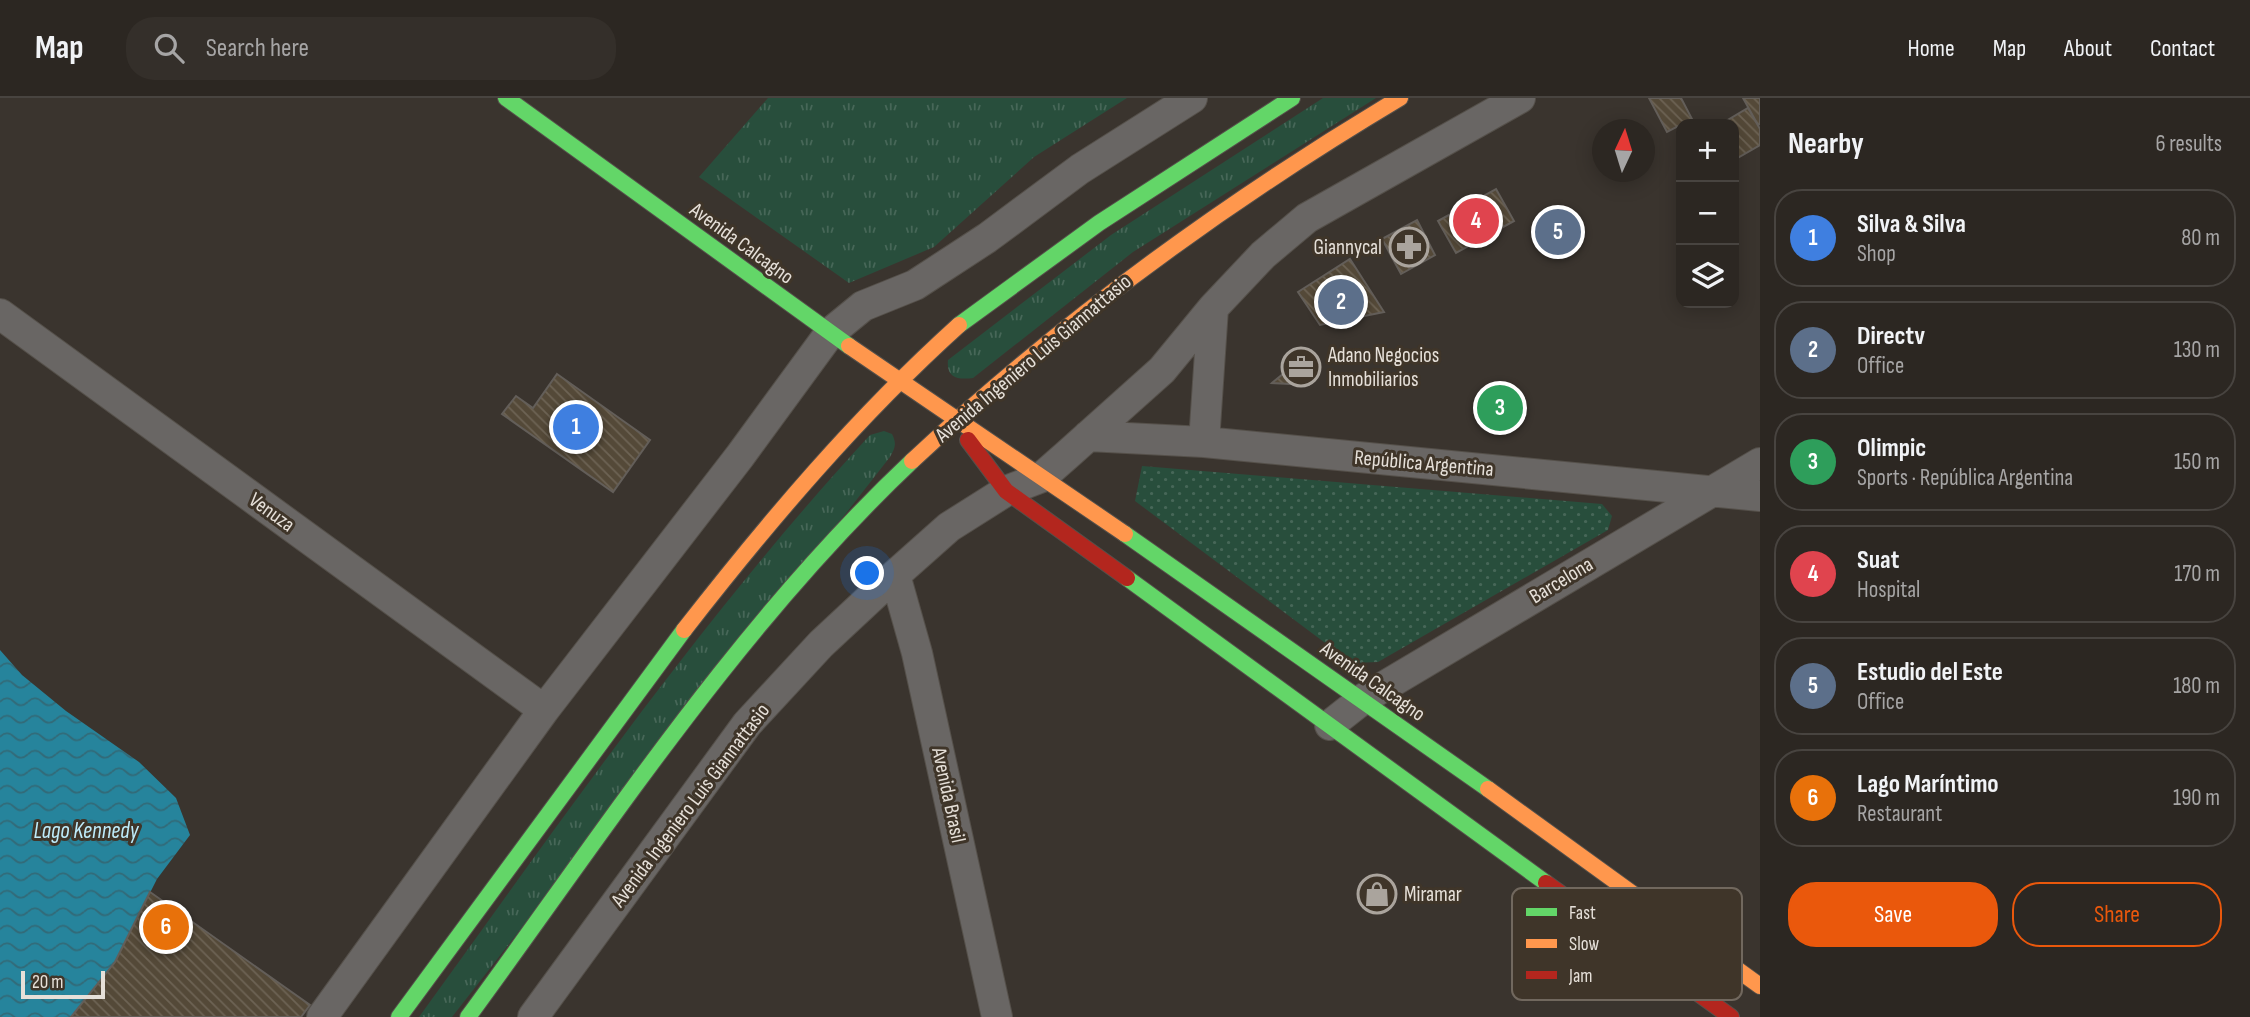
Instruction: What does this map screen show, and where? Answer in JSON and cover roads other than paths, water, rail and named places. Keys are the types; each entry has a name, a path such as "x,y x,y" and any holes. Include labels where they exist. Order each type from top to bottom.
{"main road":[{"name":"Avenida Calcagno","path":"506,98 897,381 1042,477 1363,699 1624,888"},
{"path":"398,1017 650,673 765,526 897,381 962,323 1099,223 1292,98"},
{"name":"Avenida Ingeniero Luis Giannattasio","path":"468,1017 752,633 821,554 955,421 1139,268 1279,172 1400,98"},
{"name":"Avenida Calcagno","path":"955,421 1006,491 1554,888"},
{"name":"Avenida Calcagno","path":"1742,973 1760,986"},
{"name":"Avenida Calcagno","path":"1708,1000 1731,1017"}],"street":[{"path":"322,1017 544,710 740,456 830,333 863,306 915,285 987,238 1080,169 1192,98"},
{"name":"Avenida Ingeniero Luis Giannattasio","path":"533,1017 747,724 821,644 895,575 949,527 1006,491 1042,477 1162,370 1213,308 1263,255 1307,218 1520,98"},
{"path":"1204,442 1213,308"},
{"name":"Venuza","path":"0,314 544,710"},
{"name":"República Argentina","path":"1088,436 1204,442 1711,489 1760,496"},
{"name":"Barcelona","path":"1330,725 1363,699 1711,489 1760,463"},
{"name":"Avenida Brasil","path":"895,575 918,653 997,1017"}],"water":[{"name":"Lago Kennedy","path":"0,650 22,675 66,711 139,762 176,798 190,835 157,879 115,962 71,1017 0,1017"}],"place":[{"name":"Suat","path":"1476,221"},
{"name":"Estudio del Este","path":"1558,232"},
{"name":"Giannycal","path":"1409,247"},
{"name":"Directv","path":"1341,302"},
{"name":"Adano Negocios Inmobiliarios","path":"1301,367"},
{"name":"Olimpic","path":"1500,408"},
{"name":"Silva & Silva","path":"576,427"},
{"name":"Miramar","path":"1377,894"},
{"name":"Lago Maríntimo","path":"166,927"}]}
